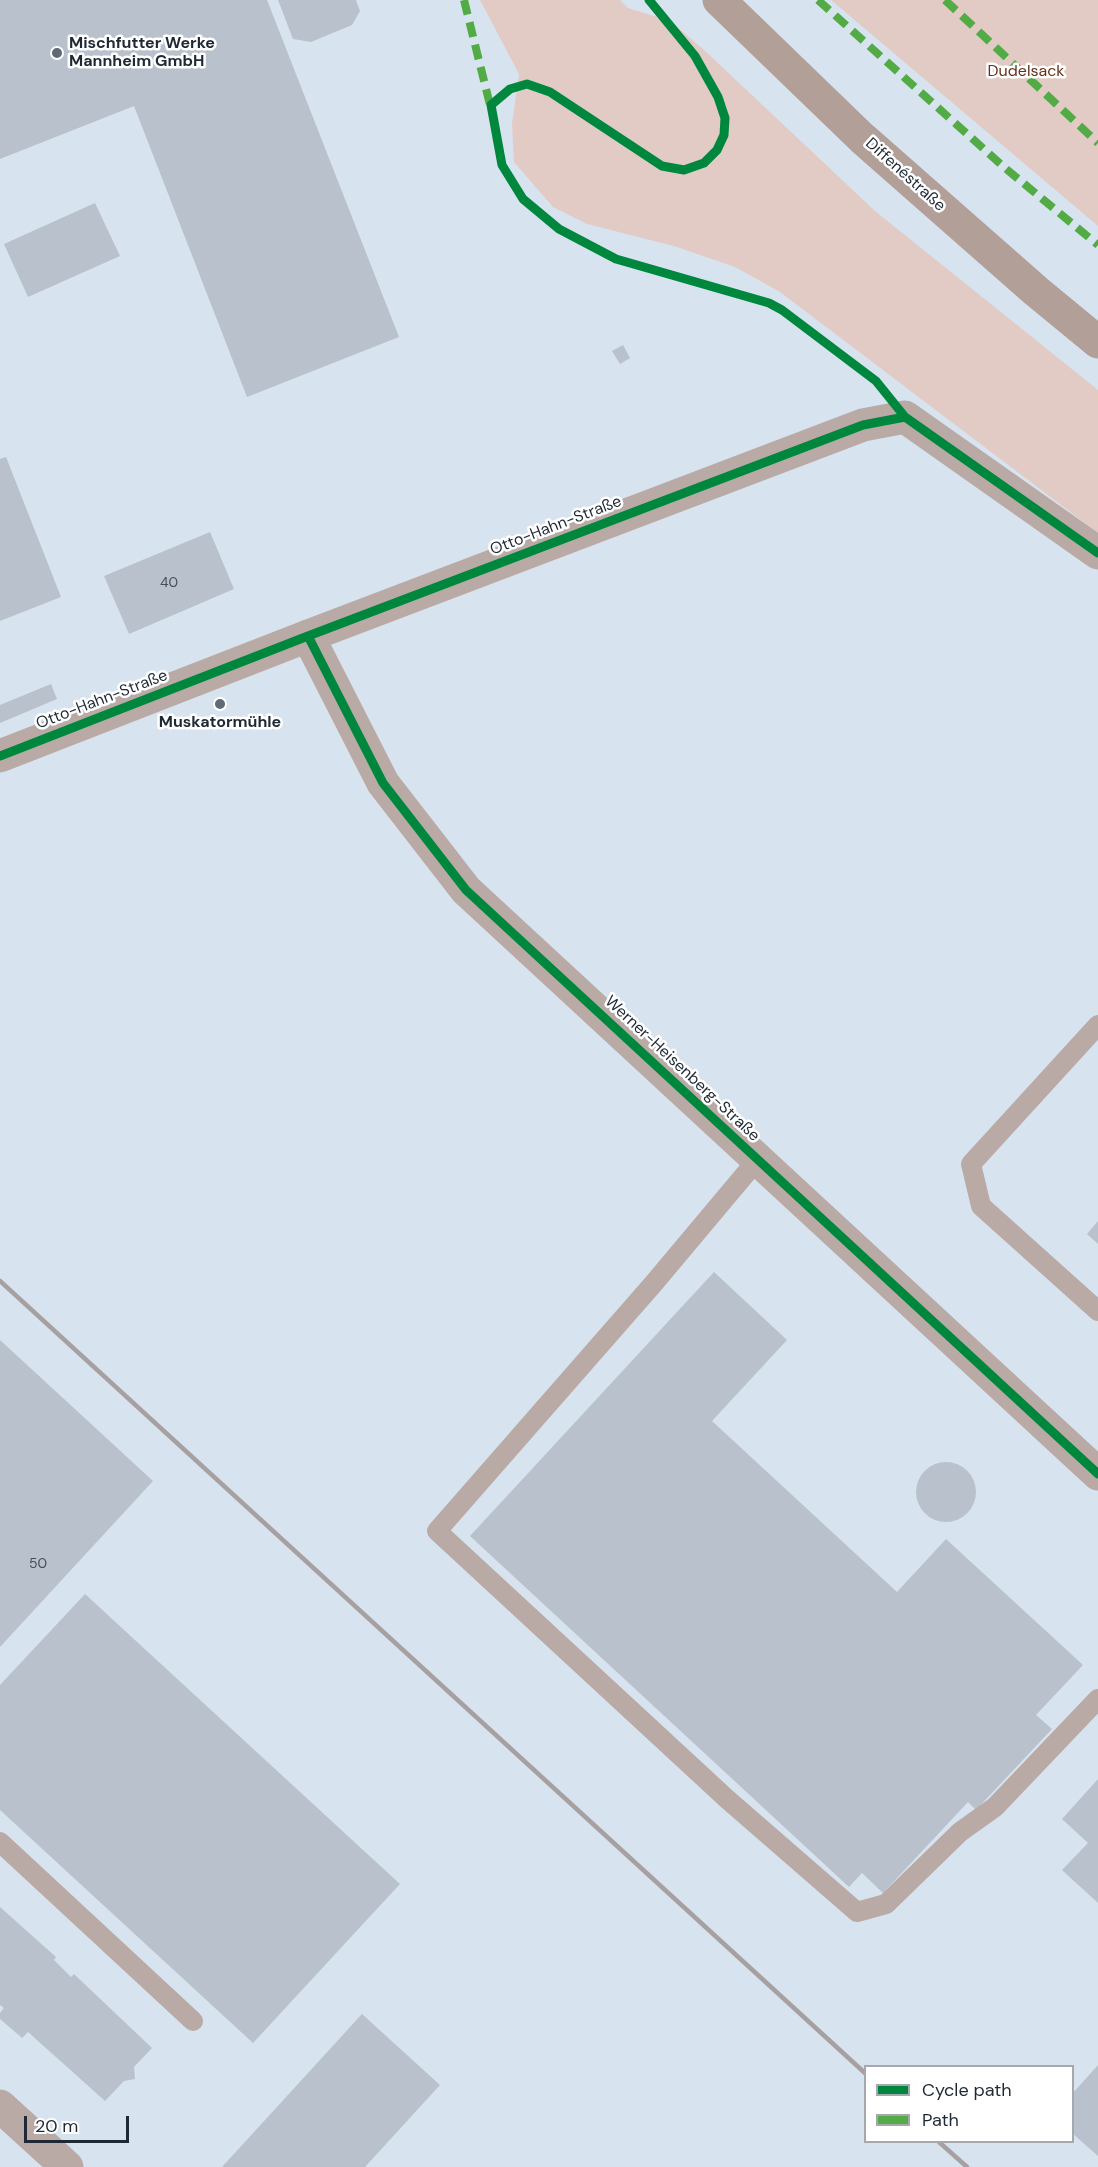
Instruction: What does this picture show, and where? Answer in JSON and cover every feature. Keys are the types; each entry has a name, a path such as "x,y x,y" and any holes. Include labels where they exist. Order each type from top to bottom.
{"main road":[{"name":"Diffenéstraße","path":"719,0 862,138 1035,291 1098,342"}],"street":[{"name":"Otto-Hahn-Straße","path":"0,756 863,425 905,417 1098,553"},
{"name":"Werner-Heisenberg-Straße","path":"308,636 383,783 466,890 1098,1474"},
{"path":"0,2106 67,2167"}],"lane":[{"path":"1098,1026 971,1164 981,1206 1098,1311"},
{"path":"758,1160 654,1283 437,1531 727,1799 857,1912 886,1904 960,1832 995,1807 1098,1699"},
{"path":"0,1842 193,2021"}],"green space":[{"path":"480,0 620,0 628,8 670,21 703,49 875,211 1098,390 1098,533 780,292 735,267 674,246 587,224 553,207 514,162 512,124 519,74"},
{"name":"Dudelsack","path":"831,0 1098,0 1098,226"}],"building":[{"path":"0,0 267,0 399,337 247,397 134,106 0,159"},
{"path":"278,0 356,0 360,11 352,25 311,42 293,39"},
{"path":"95,203 120,256 28,297 4,244"},
{"path":"623,345 630,358 620,364 612,351"},
{"path":"6,457 61,597 0,621 0,459"},
{"path":"210,532 234,589 129,634 104,576"},
{"path":"51,684 57,699 0,723 0,705"},
{"path":"1098,1221 1098,1244 1087,1234"},
{"path":"714,1272 787,1340 712,1421 897,1592 946,1539 1083,1665 1036,1715 1052,1729 976,1810 968,1802 883,1893 862,1873 849,1887 470,1536"},
{"path":"0,1340 153,1481 0,1647"},
{"path":"946,1462 963,1467 971,1475 976,1492 971,1509 963,1517 946,1522 929,1517 921,1509 916,1492 921,1475 929,1467"},
{"path":"85,1594 400,1884 253,2043 0,1810 0,1685"},
{"path":"1098,1779 1098,1903 1062,1870 1088,1843 1062,1819"},
{"path":"0,1907 56,1957 54,1960 71,1977 74,1974 152,2048 134,2067 135,2079 124,2081 105,2101 28,2032 22,2038 0,2019 0,2013 4,2008 0,2005"},
{"path":"362,2014 440,2085 365,2167 222,2167"},
{"path":"1098,2065 1098,2156 1074,2135 1074,2092"}],"railway":[{"path":"0,1281 864,2072"},
{"path":"940,2143 967,2167"}],"marked path":[{"path":"464,0 491,109"},
{"path":"818,0 1005,168 1098,245"},
{"path":"945,0 1098,143"}],"cycle path":[{"path":"649,0 695,56 718,97 725,118 724,135 717,150 704,163 684,170 662,166 550,92 527,84 510,89 491,105 502,165 523,199 559,229 616,259 769,303 782,310 876,381 905,417 1098,553"},
{"path":"0,756 863,425 905,417"},
{"path":"308,636 383,783 466,890 1098,1474"}],"place":[{"name":"Mischfutter Werke Mannheim GmbH","path":"57,53"},
{"name":"Muskatormühle","path":"220,704"}]}
